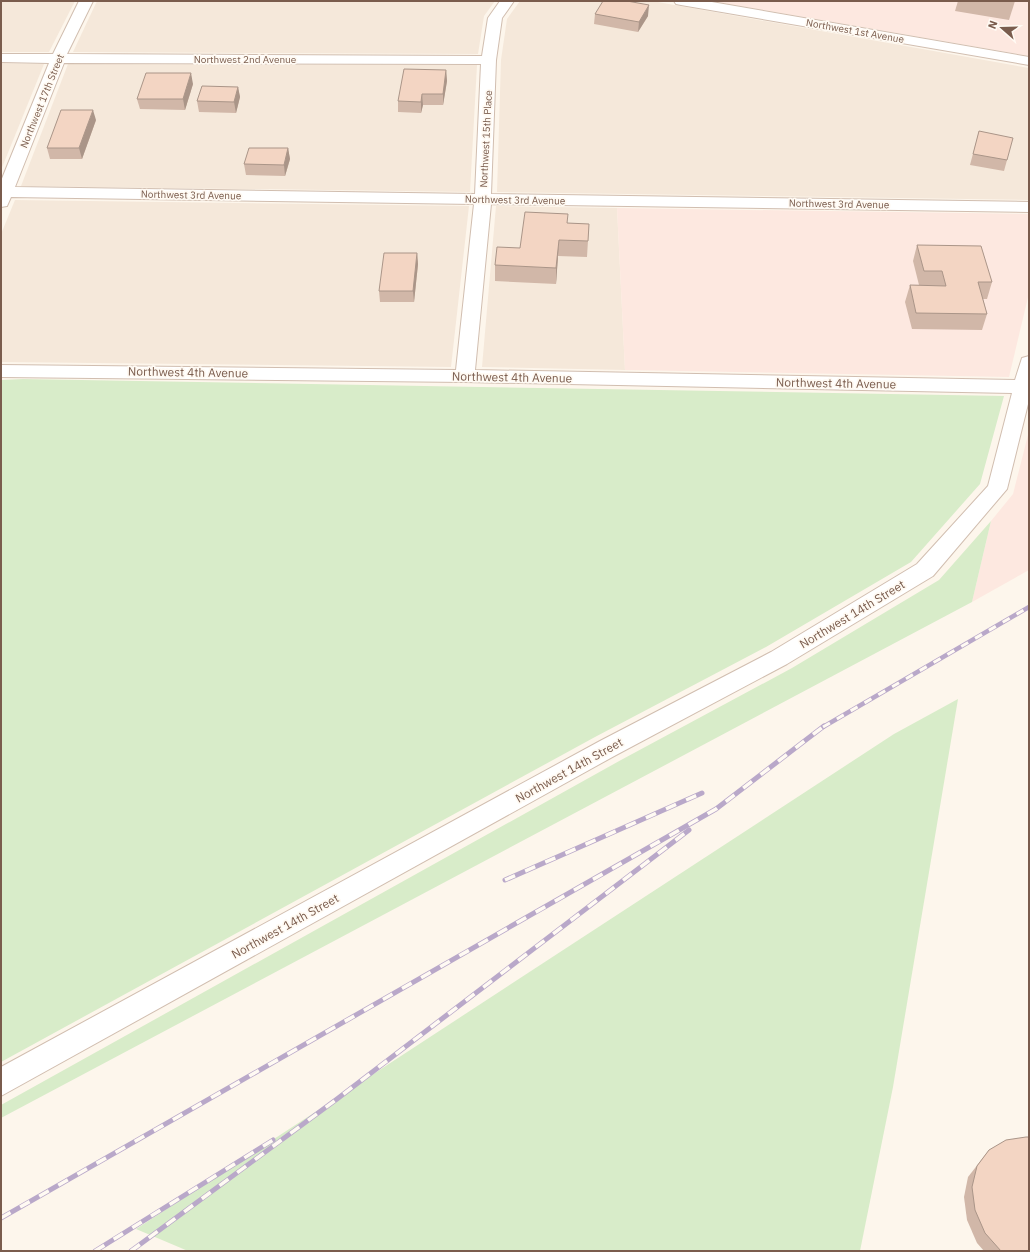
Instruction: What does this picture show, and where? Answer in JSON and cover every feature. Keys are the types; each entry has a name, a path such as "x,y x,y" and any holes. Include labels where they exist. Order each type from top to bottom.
{"street":[{"name":"Northwest 17th Street","path":"2,196 58,58 86,1"},
{"name":"Northwest 15th Place","path":"466,376 483,199 489,60 495,18 507,1"},
{"name":"Northwest 1st Avenue","path":"681,1 1029,61"},
{"name":"Northwest 2nd Avenue","path":"1,58 489,60"},
{"name":"Northwest 3rd Avenue","path":"2,196 483,199 1029,207"},
{"name":"Northwest 14th Street","path":"1,1082 608,748 779,658 925,570 997,490 1024,387 1029,362"},
{"name":"Northwest 4th Avenue","path":"1,371 466,376 1024,387"}],"shaded area":[{"path":"1,1 75,1 49,52 1,52"},
{"path":"97,1 495,1 484,16 478,54 73,52"},
{"path":"520,1 652,1 1029,68 1029,200 497,192 501,60 507,19"},
{"path":"711,1 1029,1 1029,56"},
{"path":"1,63 44,64 1,170"},
{"path":"68,64 477,65 470,192 21,186"},
{"path":"15,200 469,206 451,367 1,362 1,234"},
{"path":"496,206 617,208 625,370 482,367"},
{"path":"617,208 1029,214 1029,293 1009,377 625,370"},
{"path":"1029,431 1029,570 972,602 991,521 1013,494"}],"green space":[{"path":"23,379 1004,396 980,484 911,562 766,647 595,737 1,1062 1,380"},
{"path":"991,521 972,602 1,1118 1,1105 621,760 792,668 939,580"},
{"path":"958,699 893,1087 860,1251 188,1251 136,1229 894,734"}],"building":[{"path":"603,1 627,1 649,5 639,22 595,14"},
{"path":"404,69 446,70 443,94 422,94 421,102 398,101"},
{"path":"146,73 191,73 183,99 137,99"},
{"path":"202,86 238,87 234,102 197,101"},
{"path":"61,110 93,110 79,148 47,148"},
{"path":"979,131 1013,138 1007,160 973,154"},
{"path":"249,148 288,148 284,165 244,164"},
{"path":"525,212 568,214 567,223 589,224 588,241 559,240 556,268 495,265 497,247 520,248"},
{"path":"917,245 981,246 992,282 978,282 987,314 916,313 910,285 946,286 942,271 924,271"},
{"path":"384,253 417,253 413,291 379,291"},
{"path":"1029,1137 1029,1251 1001,1251 985,1233 975,1210 972,1187 977,1166 989,1150 1006,1140"}],"railway":[{"path":"823,727 1029,607"},
{"path":"1,1218 716,809 824,726"},
{"path":"505,880 702,793"},
{"path":"131,1251 337,1099 689,830"},
{"path":"95,1251 273,1140"}]}
